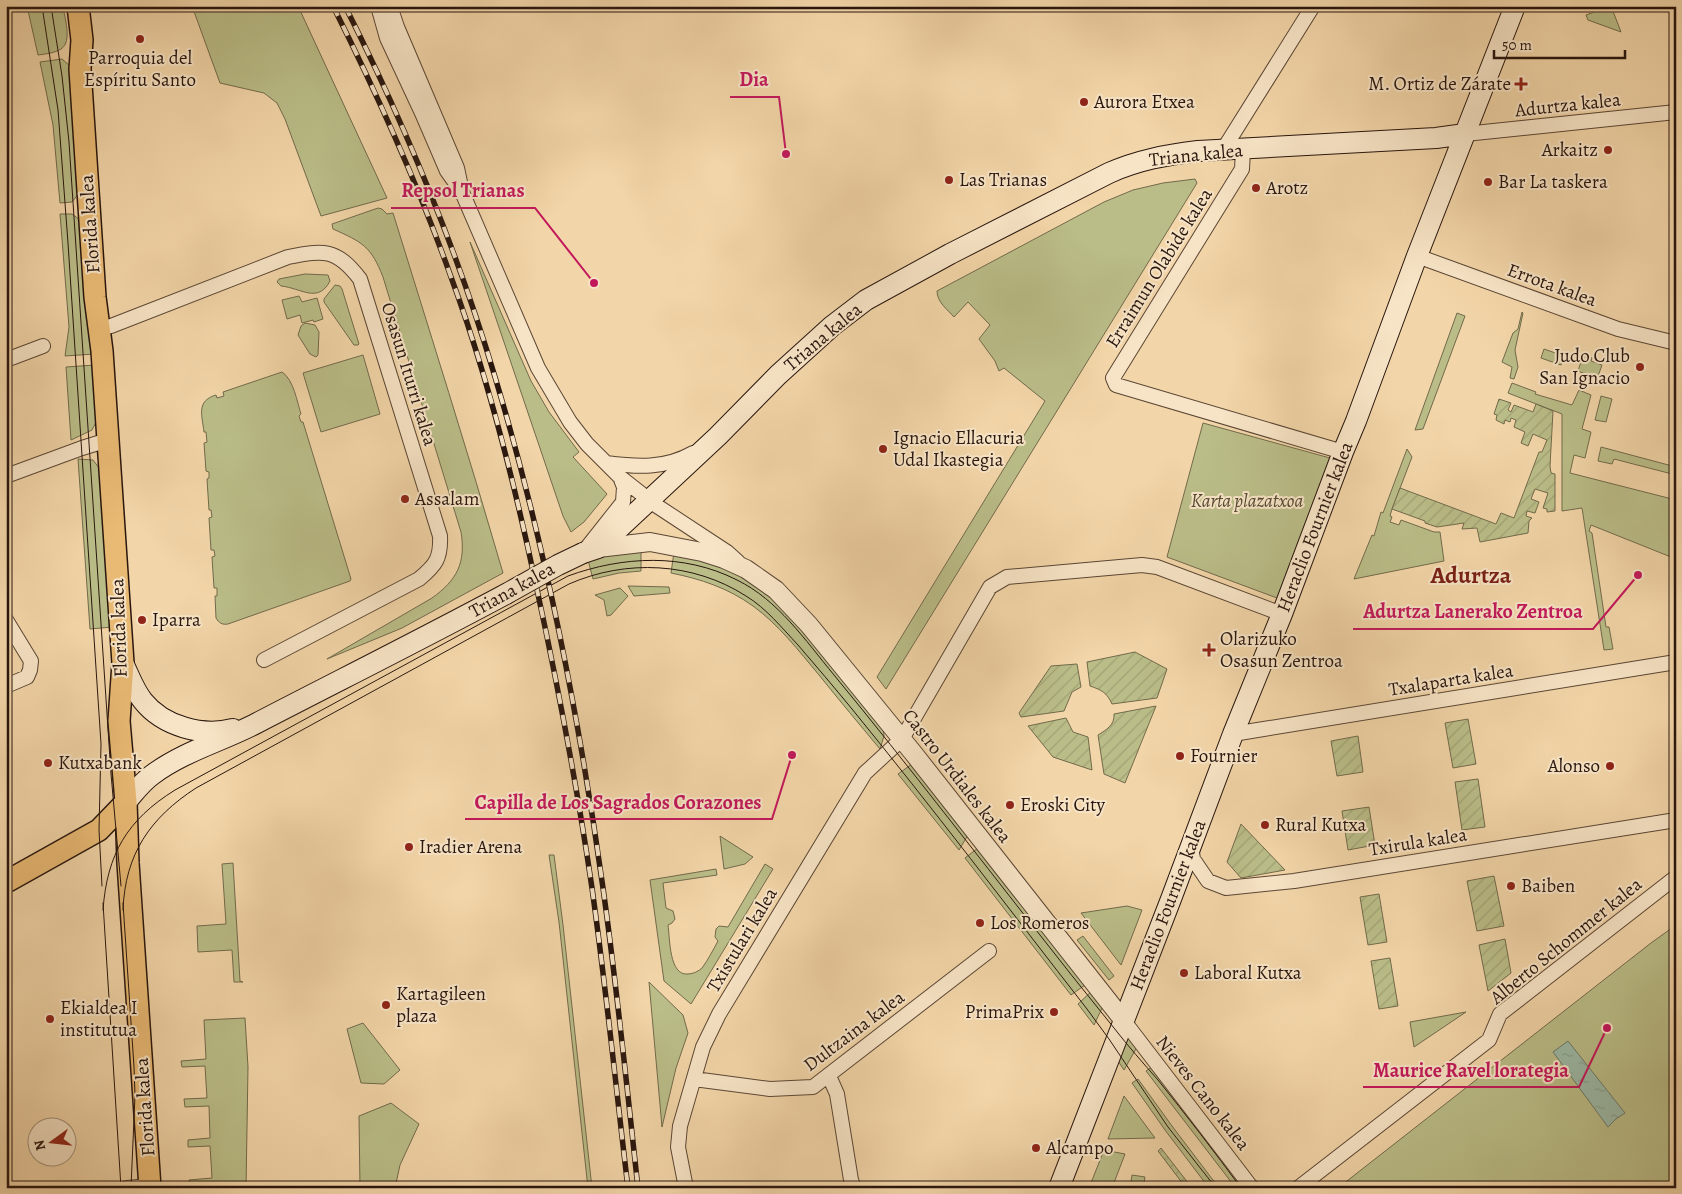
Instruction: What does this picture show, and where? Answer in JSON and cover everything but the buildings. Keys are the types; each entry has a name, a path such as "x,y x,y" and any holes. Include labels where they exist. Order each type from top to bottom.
{"main road":[{"name":"Florida kalea","path":"68,6 80,69 95,297 102,351 123,662 119,721 126,802 128,863 150,1187"},
{"name":"Florida kalea","path":"78,6 82,40 80,69"},
{"name":"Heraclio Fournier kalea","path":"1059,1188 1515,6"},
{"name":"Triana kalea","path":"126,802 152,775 181,757 235,735 382,660 558,565 591,550 709,443 778,375 832,326 866,300 900,280 1109,173 1132,163 1167,155 1436,138 1465,134"},
{"name":"Triana kalea","path":"123,662 142,701 166,720 179,726 207,732 229,730 259,722"},
{"path":"6,882 90,836 108,822 126,802"}],"street":[{"path":"378,6 387,38 447,171 462,192"},
{"path":"390,6 397,27 457,168 462,192"},
{"name":"Erraimun Olabide kalea","path":"1313,6 1233,150 1242,169 1114,378 1116,385 1343,452"},
{"name":"Adurtza kalea","path":"1465,134 1676,112"},
{"name":"Castro Urdiales kalea","path":"462,192 538,368 570,422 587,444 620,477 650,498 657,506 727,552 746,569 776,590 792,605 902,739 1124,1021"},
{"name":"Osasun Iturri kalea","path":"99,329 111,326 288,256 319,252 334,254 351,267 360,279 440,536 438,559 420,579 264,660"},
{"name":"Errota kalea","path":"1417,256 1618,329 1676,343"},
{"path":"6,360 43,346"},
{"path":"6,476 108,440"},
{"path":"606,463 627,466 658,466 683,458 709,443"},
{"path":"591,550 623,502 624,487 620,477"},
{"name":"Castro Urdiales kalea","path":"591,550 631,543 650,542 702,552 746,569"},
{"name":"Txistulari kalea","path":"686,1188 678,1147 680,1126 703,1047 719,1014 865,773 902,739 990,587 1007,577 1150,566 1282,614"},
{"path":"6,620 31,661 27,677 6,686"},
{"name":"Txalaparta kalea","path":"1233,734 1676,662"},
{"name":"Txirula kalea","path":"1191,845 1193,859 1208,881 1226,888 1294,881 1676,820"},
{"name":"Alberto Schommer kalea","path":"1298,1188 1489,1040 1500,1014 1676,877"},
{"name":"Dultzaina kalea","path":"694,1079 770,1089 807,1089 816,1086 988,951"},
{"name":"Nieves Cano kalea","path":"1124,1021 1252,1188"},
{"path":"829,1076 837,1094 851,1180 854,1188"},
{"path":"127,1188 150,1187"}],"green space":[{"path":"27,6 63,6 67,40 61,49 38,55"},
{"path":"192,6 298,6 387,198 321,216 285,119 277,103 264,93 220,83"},
{"path":"1611,6 1621,32 1588,20 1586,15"},
{"path":"62,59 70,66 79,193 72,202 60,203 53,125 40,62"},
{"path":"1195,179 1197,183 886,689 877,677 1045,401 1004,368 999,371 995,361 979,339 990,325 968,302 954,317 941,302 937,291 1104,202 1133,190 1163,183"},
{"path":"378,208 387,214 393,213 503,573 402,628 327,659 432,598 448,584 461,562 461,532 383,277 374,258 364,246 333,229 332,224"},
{"path":"60,214 72,214 80,220 94,354 65,356 69,327"},
{"path":"470,242 531,381 549,412 579,452 573,457 607,494 584,522 571,532 563,516"},
{"path":"305,274 328,275 330,281 320,292 314,293 281,286 277,282 279,279"},
{"path":"335,285 340,286 342,289 358,345 354,345 324,302 324,299"},
{"path":"299,296 302,302 317,298 323,319 302,323 300,315 287,319 282,300"},
{"path":"1522,312 1515,350 1518,367 1514,379 1510,378 1512,367 1502,362 1513,333 1518,329"},
{"path":"1457,313 1465,316 1423,429 1415,430"},
{"path":"305,323 315,325 319,332 318,355 316,357 310,354 298,335 301,326"},
{"path":"1544,349 1564,356 1561,365 1541,358"},
{"path":"363,355 380,414 321,432 303,373"},
{"path":"1583,355 1592,358 1591,361 1602,365 1597,379 1578,371"},
{"path":"95,365 96,422 92,430 71,440 66,367"},
{"path":"282,372 289,380 294,392 301,414 299,416 301,422 303,422 351,579 350,581 228,624 222,624 216,618 215,596 217,596 217,588 214,588 212,557 215,556 214,550 211,550 209,518 212,517 211,510 209,510 207,479 209,478 209,472 206,471 204,443 207,442 202,409 205,401 216,395 217,398 224,396 223,392"},
{"path":"1512,383 1536,392 1535,394 1572,405 1579,390 1591,395 1582,429 1591,432 1585,458 1574,455 1570,473 1676,500 1676,559 1591,525 1589,531 1592,533 1606,627 1609,627 1613,649 1604,650 1582,508 1562,511 1562,414 1508,393"},
{"path":"1601,396 1612,399 1606,422 1595,420"},
{"path":"1499,399 1511,403 1508,410 1511,412 1514,405 1533,412 1536,404 1553,411 1550,466 1551,473 1555,474 1555,511 1547,512 1547,509 1543,508 1548,493 1535,489 1531,499 1539,502 1535,513 1527,511 1526,516 1532,518 1529,521 1528,533 1480,542 1477,528 1462,529 1464,523 1437,527 1392,509 1400,488 1496,524 1501,513 1514,518 1539,452 1542,452 1547,440 1533,434 1528,446 1521,443 1525,432 1514,427 1516,420 1511,418 1510,422 1505,420 1504,424 1496,420 1497,415 1494,414"},
{"name":"Karta plazatxoa","path":"1203,423 1330,458 1277,598 1167,557"},
{"path":"1601,447 1676,467 1676,475 1614,459 1612,464 1598,461"},
{"path":"1407,449 1412,457 1392,509 1390,522 1399,525 1401,520 1434,532 1440,532 1444,561 1354,579 1372,535 1374,536 1381,512 1383,513"},
{"path":"78,459 93,460 100,469 112,627 90,629"},
{"path":"641,551 641,571 619,573 593,579 588,560"},
{"path":"674,552 709,562 744,577 772,597 883,728 884,736 880,749 780,629 753,606 724,589 704,581 671,573"},
{"path":"628,586 669,587 670,593 634,596"},
{"path":"620,588 628,596 611,615 607,616 604,600 595,595"},
{"path":"1135,652 1167,669 1157,698 1112,704 1104,692 1090,686 1087,662"},
{"path":"1077,664 1081,687 1072,692 1064,711 1021,717 1019,713 1051,666"},
{"path":"1156,706 1125,783 1104,774 1098,735 1111,724 1114,714"},
{"path":"1066,718 1073,732 1088,737 1092,770 1053,757 1028,726"},
{"path":"1468,719 1476,764 1453,768 1445,723"},
{"path":"1358,736 1363,772 1337,776 1331,741"},
{"path":"912,764 968,835 959,850 898,774"},
{"path":"1478,779 1485,827 1462,830 1455,782"},
{"path":"1369,807 1375,845 1348,850 1342,811"},
{"path":"1241,824 1285,870 1241,878 1227,862"},
{"path":"720,836 753,857 745,864 724,869"},
{"path":"978,848 1085,985 1071,995 965,858"},
{"path":"549,855 554,855 592,1188 588,1188 559,922"},
{"path":"233,863 240,981 243,982 234,982 232,950 198,952 197,926 226,924 222,864"},
{"path":"765,864 773,869 691,1004 664,981 650,880 716,869 717,875 663,883 666,908 673,911 675,919 668,925 674,963 682,973 690,974 702,968 718,941 715,937 716,929 719,926 728,927"},
{"path":"1494,876 1504,926 1477,931 1467,881"},
{"path":"1379,894 1387,942 1368,945 1360,897"},
{"path":"1127,906 1142,910 1121,965 1081,913"},
{"path":"1676,925 1676,1188 1338,1188 1651,943"},
{"path":"1083,936 1114,976 1109,980 1077,940"},
{"path":"1505,939 1511,973 1488,991 1479,945"},
{"path":"1390,958 1398,1006 1379,1009 1371,961"},
{"path":"649,982 683,1015 688,1033 676,1068 662,1127"},
{"path":"1092,991 1103,1006 1094,1025 1078,1004"},
{"path":"1466,1012 1414,1047 1410,1022"},
{"path":"245,1018 248,1067 246,1188 214,1188 213,1184 190,1186 189,1180 212,1178 210,1146 188,1147 188,1140 210,1138 209,1106 185,1107 184,1099 207,1098 205,1066 182,1067 181,1061 206,1059 204,1020"},
{"path":"363,1023 400,1070 384,1084 361,1083 347,1029"},
{"path":"1126,1032 1137,1047 1124,1070 1116,1058"},
{"path":"1152,1067 1241,1182 1235,1187 1146,1071"},
{"path":"1138,1079 1219,1188 1209,1188 1165,1130 1132,1083"},
{"path":"1124,1096 1155,1138 1108,1139"},
{"path":"391,1103 419,1124 400,1165 395,1188 360,1188 359,1116"},
{"path":"1161,1148 1192,1188 1186,1188 1158,1151"},
{"path":"1104,1150 1125,1154 1112,1188 1089,1188"},
{"path":"1132,1175 1145,1177 1143,1188 1130,1188"}],"water":[{"path":"1568,1041 1625,1113 1608,1127 1553,1052"}],"tram line":[{"path":"42,6 58,110 68,243 101,744 99,830 102,886"},
{"path":"51,6 62,76 69,142 111,774 121,886"},
{"path":"103,910 109,872 122,840 144,814 158,801 175,790 568,576 610,564 632,561 653,560 696,565 717,571 752,588 790,622 904,762 1093,1002 1158,1080 1241,1188"},
{"path":"123,910 129,872 143,839 165,812 196,788 569,584 591,576 636,568 659,568 704,576 726,585 760,606 798,645 882,746 1087,1009 1168,1127 1216,1188"},
{"path":"103,903 121,1188"},
{"path":"123,903 135,1095 131,1188"}],"railway":[{"path":"333,6 396,140 438,242 477,353 509,468 528,546 552,661 580,812 597,926 628,1188"},
{"path":"345,6 409,142 447,235 495,377 530,503 559,630 594,823 613,963 638,1188"}],"place":[{"name":"Parroquia del Espíritu Santo","path":"140,39"},
{"name":"M. Ortiz de Zárate","path":"1521,84"},
{"name":"Aurora Etxea","path":"1084,102"},
{"name":"Arkaitz","path":"1608,150"},
{"name":"Dia","path":"786,154"},
{"name":"Las Trianas","path":"949,180"},
{"name":"Bar La taskera","path":"1488,182"},
{"name":"Arotz","path":"1256,188"},
{"name":"Repsol Trianas","path":"594,283"},
{"name":"Judo Club San Ignacio","path":"1640,367"},
{"name":"Ignacio Ellacuria Udal Ikastegia","path":"883,449"},
{"name":"Assalam","path":"405,499"},
{"name":"Adurtza Lanerako Zentroa","path":"1638,575"},
{"name":"Iparra","path":"142,620"},
{"name":"Olarizuko Osasun Zentroa","path":"1209,650"},
{"name":"Capilla de Los Sagrados Corazones","path":"792,755"},
{"name":"Fournier","path":"1180,756"},
{"name":"Kutxabank","path":"48,763"},
{"name":"Alonso","path":"1610,766"},
{"name":"Eroski City","path":"1010,805"},
{"name":"Rural Kutxa","path":"1265,825"},
{"name":"Iradier Arena","path":"409,847"},
{"name":"Baiben","path":"1511,886"},
{"name":"Los Romeros","path":"980,923"},
{"name":"Laboral Kutxa","path":"1184,973"},
{"name":"Kartagileen plaza","path":"386,1005"},
{"name":"PrimaPrix","path":"1054,1012"},
{"name":"Ekialdea I institutua","path":"50,1019"},
{"name":"Maurice Ravel lorategia","path":"1607,1028"},
{"name":"Alcampo","path":"1036,1148"}],"district":[{"name":"Adurtza","path":"1471,575"}]}
